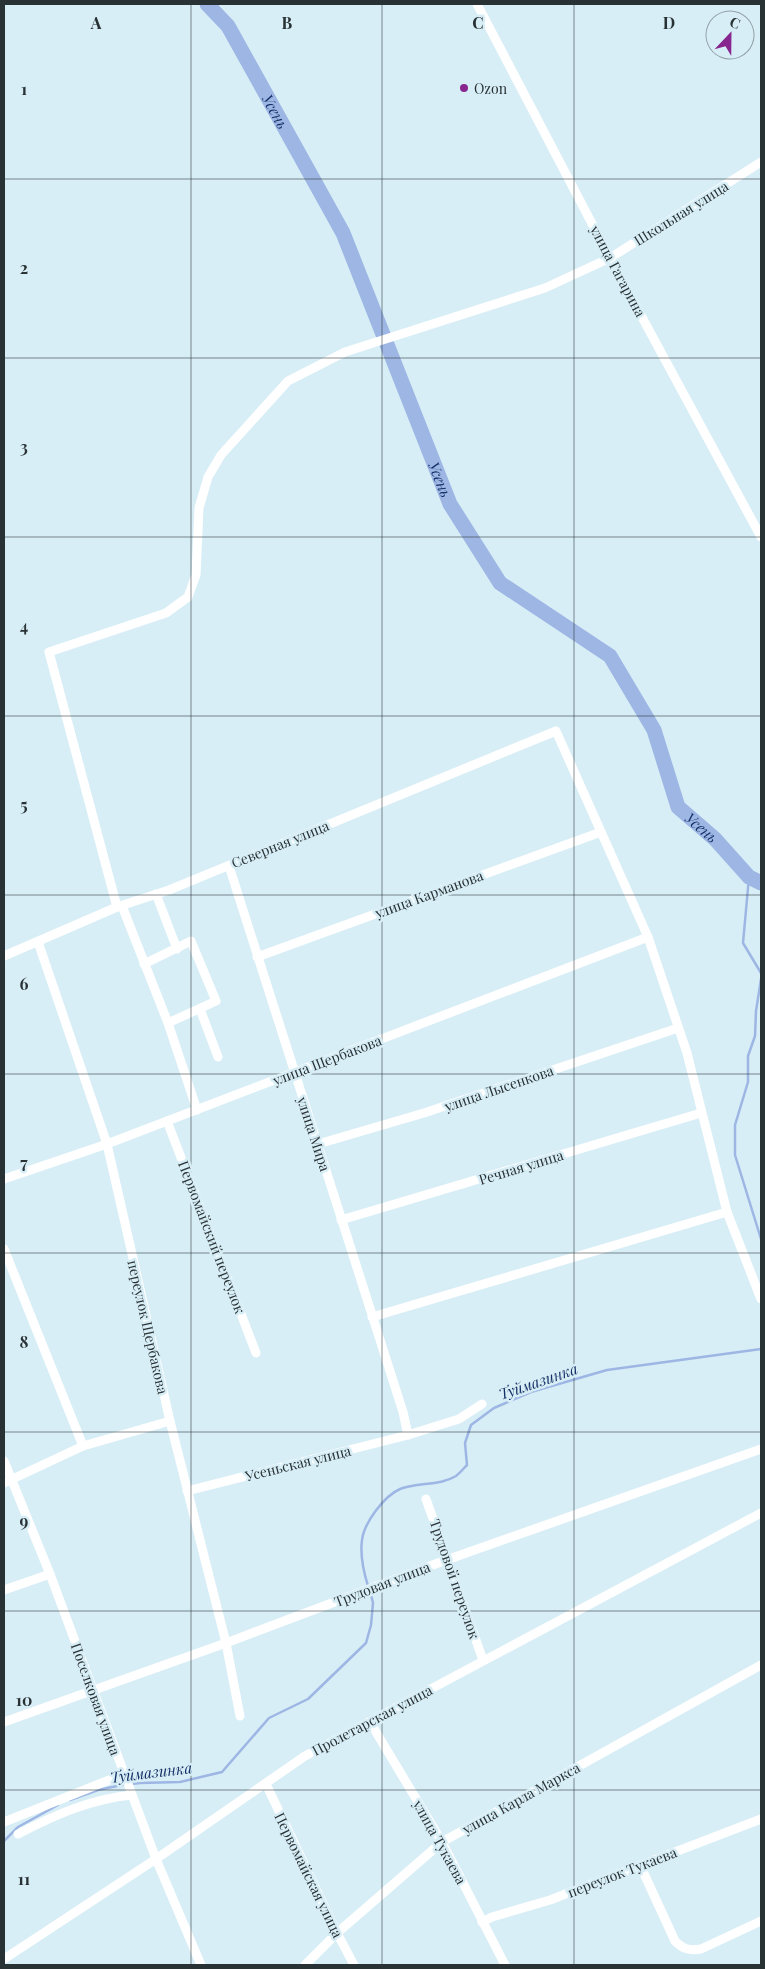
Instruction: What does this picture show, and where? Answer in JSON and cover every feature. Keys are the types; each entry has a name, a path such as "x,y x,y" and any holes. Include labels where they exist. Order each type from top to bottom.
{"street":[{"name":"улица Гагарина","path":"477,4 610,258 761,537"},
{"name":"Школьная улица","path":"119,906 49,652 166,613 188,596 196,575 199,508 208,477 221,455 288,382 345,352 545,288 610,258 761,162"},
{"name":"Северная улица","path":"4,956 119,906 229,866 556,731 601,832"},
{"path":"601,832 648,937 687,1053 727,1212 761,1299"},
{"name":"улица Карманова","path":"257,957 601,832"},
{"name":"улица Мира","path":"229,866 403,1412 408,1436"},
{"path":"156,894 176,948"},
{"path":"119,906 168,1024 197,1110"},
{"name":"улица Щербакова","path":"4,1179 107,1144 648,937"},
{"name":"переулок Щербакова","path":"38,942 107,1144 170,1420 226,1643 240,1716"},
{"path":"144,964 191,942 216,1001 168,1024"},
{"path":"200,1009 218,1057"},
{"name":"улица Лысенкова","path":"318,1144 424,1113 678,1028"},
{"name":"Речная улица","path":"341,1220 701,1113"},
{"name":"Первомайский переулок","path":"167,1121 256,1354"},
{"path":"372,1317 727,1212"},
{"path":"4,1249 83,1446"},
{"name":"Усеньская улица","path":"187,1491 408,1436 459,1419 482,1404"},
{"path":"8,1481 83,1446 170,1420"},
{"name":"Трудовая улица","path":"4,1722 226,1643 448,1559 761,1449"},
{"name":"Поселковая улица","path":"4,1461 8,1481 50,1574 156,1858 201,1965"},
{"name":"Трудовой переулок","path":"426,1499 483,1660"},
{"name":"Пролетарская улица","path":"4,1959 305,1756 761,1513"},
{"path":"4,1590 50,1574"},
{"name":"улица Карла Маркса","path":"305,1965 337,1933 442,1842 761,1665"},
{"name":"улица Тукаева","path":"370,1722 442,1842 505,1965"},
{"path":"4,1822 128,1784"},
{"path":"18,1834 54,1816 112,1797 128,1784"},
{"name":"Первомайская улица","path":"266,1784 354,1965"},
{"name":"переулок Тукаева","path":"482,1922 492,1917 550,1900 761,1819"},
{"path":"640,1865 675,1941 683,1948 700,1949 761,1922"}],"waterway":[{"name":"Усень","path":"207,4 228,26 343,233 450,504 500,583 610,656 654,730 678,807 715,839 749,877 761,883"},
{"name":"Туймазинка","path":"749,877 743,943 761,973"},
{"name":"Туймазинка","path":"761,979 756,1011 755,1036 748,1056 748,1082 735,1125 735,1155 761,1239"},
{"name":"Туймазинка","path":"368,1586 363,1563 362,1540 371,1518 381,1504 400,1489 414,1485 436,1483 457,1475 467,1465 465,1443 471,1425 494,1408 531,1392 607,1370 761,1349"},
{"name":"Туймазинка","path":"70,1800 98,1790 122,1785 180,1782 222,1772 269,1718 308,1699 366,1643 371,1625 373,1603 370,1591"},
{"name":"Туймазинка","path":"4,1841 18,1827 58,1805"}],"place":[{"name":"Ozon","path":"464,88"}]}
